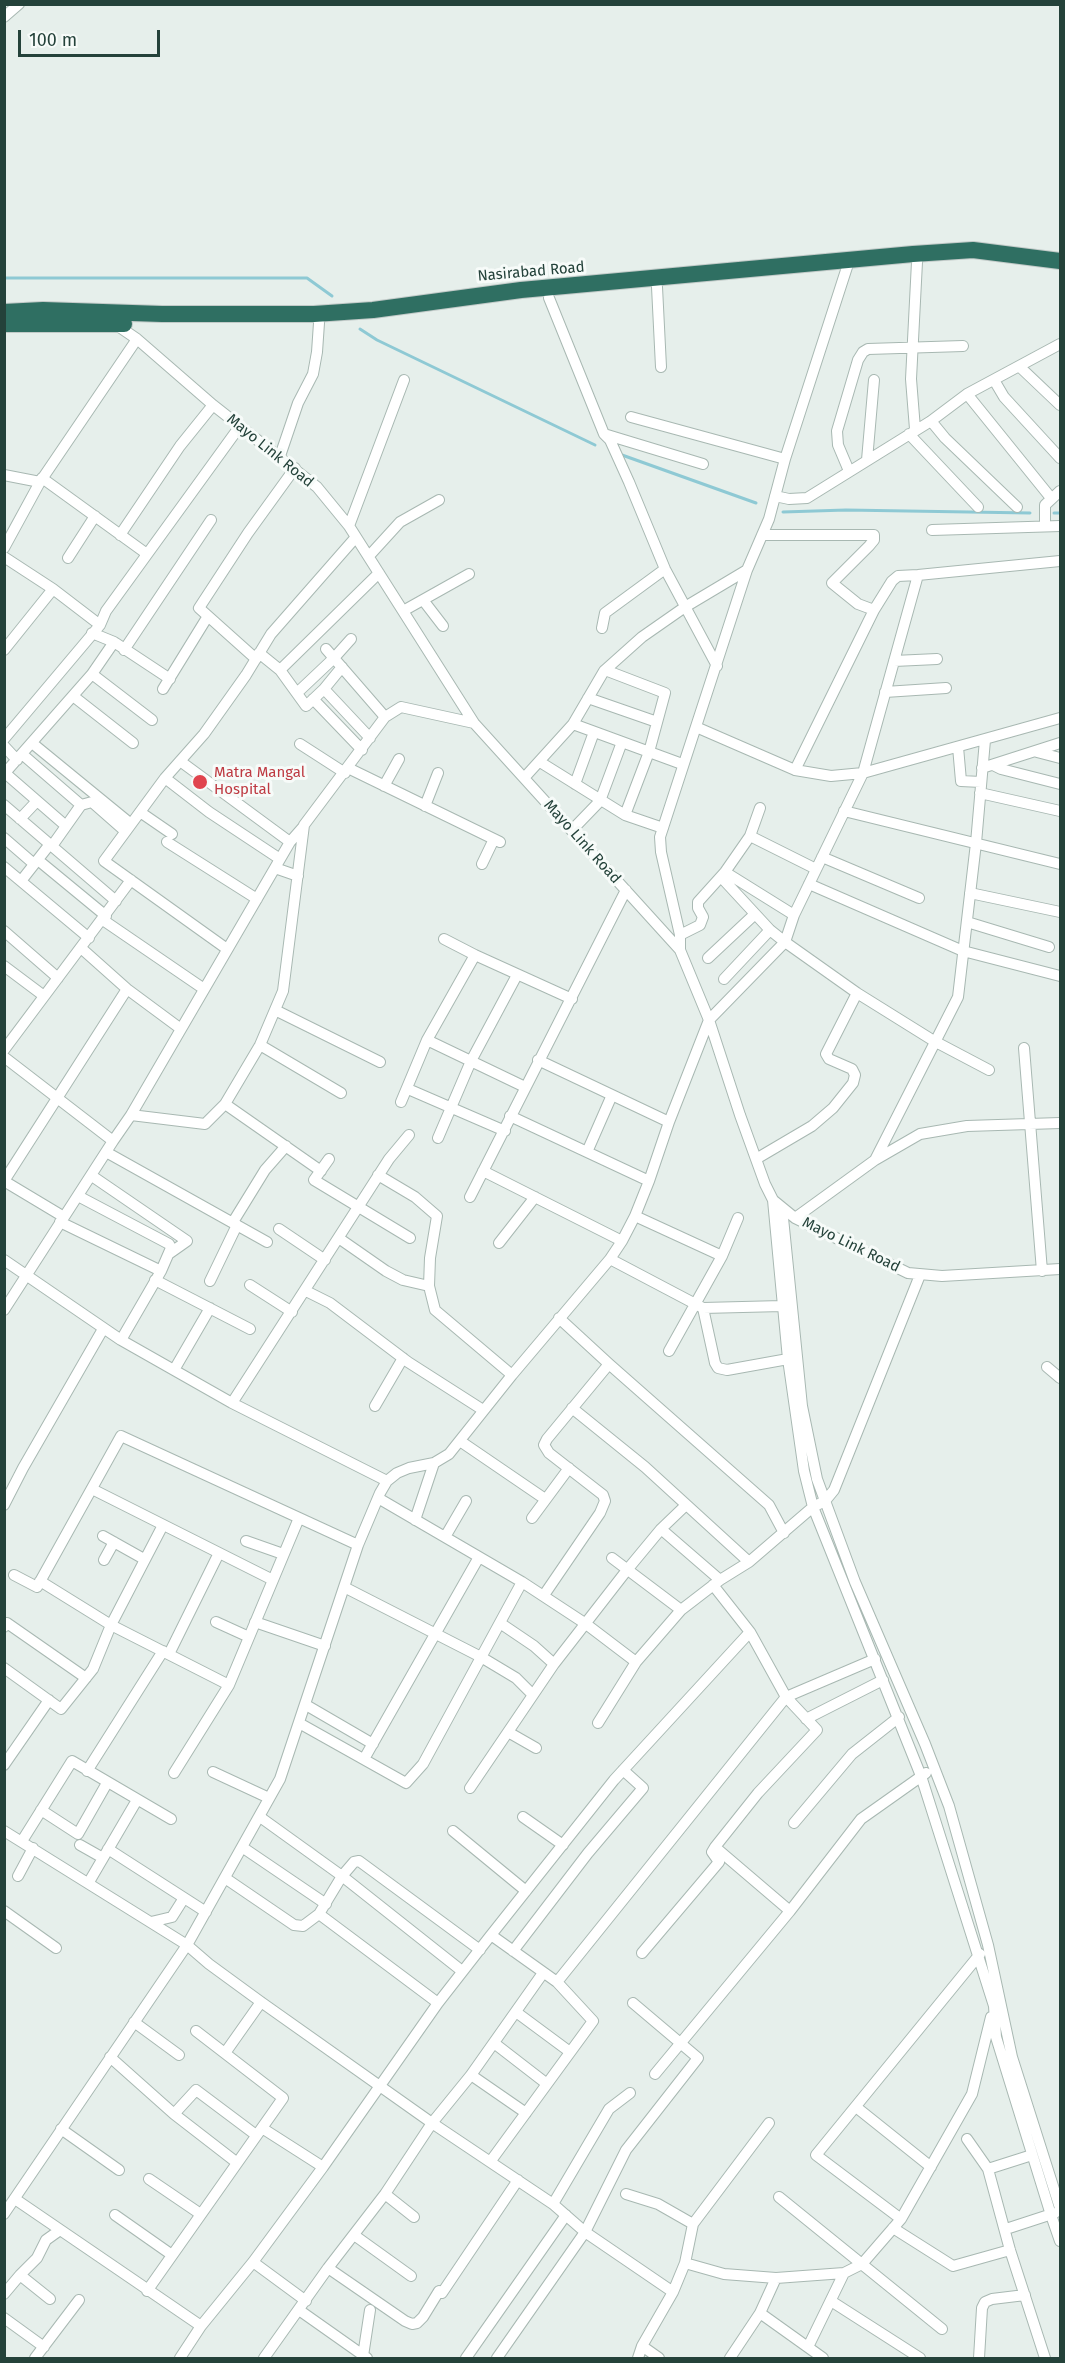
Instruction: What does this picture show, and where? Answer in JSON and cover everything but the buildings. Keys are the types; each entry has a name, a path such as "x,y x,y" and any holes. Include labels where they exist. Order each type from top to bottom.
{"highway":[{"name":"Nasirabad Road","path":"4,312 43,310 164,325 319,323 973,254 1060,261"},
{"name":"Nasirabad Road","path":"4,324 110,318 314,314 373,310 521,290 916,262 973,254 1060,266"}],"street":[{"path":"4,17 19,4"},
{"path":"916,262 911,379 912,432 978,507"},
{"path":"680,950 680,935 660,852 660,837 747,570 769,519 785,459 848,266"},
{"path":"657,287 661,367"},
{"path":"549,298 665,569 717,666"},
{"name":"Mayo Link Road","path":"110,318 213,405 317,487 350,526 474,723 680,950 709,1020 772,1200 795,1218 908,1273 942,1276 1060,1269"},
{"path":"280,456 298,403 313,374 319,323"},
{"path":"5,544 41,480 137,339"},
{"path":"775,498 807,498 931,421 967,394 1020,368 1060,344"},
{"path":"849,471 838,445 837,431 858,360 863,352 868,349 963,345"},
{"path":"1020,368 1060,405"},
{"path":"350,526 404,380"},
{"path":"867,460 874,380"},
{"path":"994,380 1004,397 1060,458"},
{"path":"967,394 1048,501"},
{"path":"120,535 180,446 213,405"},
{"path":"631,417 785,459"},
{"path":"931,421 945,438 1017,507"},
{"path":"4,738 96,629 106,611 240,426"},
{"path":"607,437 704,464"},
{"path":"295,468 248,533 199,608 257,656 280,670 306,706 324,690 342,667"},
{"path":"4,476 41,480 147,554"},
{"path":"1045,524 1048,501 1060,491"},
{"path":"369,556 400,522 439,500"},
{"path":"68,558 95,516"},
{"path":"124,650 211,520"},
{"path":"932,530 1045,524 1060,526"},
{"path":"762,535 874,536 869,546 832,583 858,604 874,610"},
{"path":"227,949 104,861 165,778 204,734 278,627 356,537"},
{"path":"4,557 53,589 96,629 124,650 170,679"},
{"path":"795,770 874,610 892,581 898,576 918,576 1060,561"},
{"path":"602,628 606,613 665,569"},
{"path":"524,778 573,724 605,670 642,637 685,607 747,570"},
{"path":"280,670 379,573"},
{"path":"403,611 469,574"},
{"path":"4,2214 187,1945 280,1779 358,1545 387,1481 397,1473 434,1463 449,1454 610,1259 622,1241 649,1181 669,1122 709,1020 785,942 794,915 863,773 918,576"},
{"path":"4,650 53,589"},
{"path":"423,600 443,626"},
{"path":"163,689 208,616"},
{"path":"298,692 351,639"},
{"path":"66,826 5,773 92,674 114,642"},
{"path":"326,649 385,717"},
{"path":"894,661 937,659"},
{"path":"605,670 665,693 649,752 625,815"},
{"path":"92,674 153,720"},
{"path":"885,692 946,688"},
{"path":"324,690 370,738"},
{"path":"73,696 133,743"},
{"path":"588,698 657,722"},
{"path":"313,699 362,750"},
{"path":"4,1310 131,1115 290,842 385,717 402,707 474,723"},
{"path":"696,727 795,770 831,776 863,773 1060,718"},
{"path":"573,724 682,764"},
{"path":"575,784 594,732"},
{"path":"875,1160 958,997 981,782 988,766 985,740"},
{"path":"572,830 600,801 622,742"},
{"path":"32,743 128,827"},
{"path":"300,744 346,771 384,786 497,840 482,864"},
{"path":"988,766 1060,744"},
{"path":"4,746 81,805"},
{"path":"958,747 961,781 981,782"},
{"path":"1036,752 1060,758"},
{"path":"384,786 399,759"},
{"path":"180,761 290,842"},
{"path":"540,762 625,815 663,828"},
{"path":"988,766 1060,784"},
{"path":"426,806 438,773"},
{"path":"165,778 298,876"},
{"path":"980,794 1060,811"},
{"path":"20,819 38,801"},
{"path":"21,881 81,805 92,802 128,827"},
{"path":"4,805 116,901"},
{"path":"680,935 694,929 703,920 698,902 723,875 750,836 760,808"},
{"path":"844,811 1060,864"},
{"path":"140,812 170,838 257,899"},
{"path":"131,1115 205,1124 225,1104 260,1045 283,990 304,825"},
{"path":"750,836 816,869"},
{"path":"4,838 104,918 204,989"},
{"path":"822,856 919,898"},
{"path":"4,867 89,938"},
{"path":"723,875 755,914 785,942 857,993 934,1041 989,1070"},
{"path":"723,875 794,915"},
{"path":"4,1050 131,880"},
{"path":"809,884 963,951 1060,976"},
{"path":"470,1197 626,890"},
{"path":"970,892 1060,912"},
{"path":"708,958 755,914"},
{"path":"967,922 1049,947"},
{"path":"724,979 770,930"},
{"path":"4,931 58,978"},
{"path":"444,939 572,999"},
{"path":"81,948 127,989 181,1029"},
{"path":"402,1102 426,1040 475,955"},
{"path":"4,966 44,996"},
{"path":"438,1138 471,1061 517,975"},
{"path":"127,989 4,1181 62,1219 210,1308 250,1329"},
{"path":"756,1159 812,1126 833,1108 853,1083 855,1075 852,1069 829,1059 826,1054 857,993"},
{"path":"275,1010 380,1062"},
{"path":"426,1040 525,1087"},
{"path":"260,1045 341,1093"},
{"path":"1024,1048 1042,1271"},
{"path":"4,1058 113,1141"},
{"path":"538,1060 669,1122"},
{"path":"408,1089 505,1131"},
{"path":"587,1152 612,1095"},
{"path":"225,1104 321,1171"},
{"path":"510,1116 649,1181"},
{"path":"795,1218 875,1160 920,1134 967,1125 1060,1123"},
{"path":"232,1403 306,1291 378,1175 409,1135"},
{"path":"210,1281 235,1224 265,1170 286,1146"},
{"path":"106,1152 267,1242"},
{"path":"329,1159 314,1180 410,1238"},
{"path":"483,1171 622,1241"},
{"path":"378,1175 415,1197 437,1216 430,1258 429,1286 435,1310 512,1375"},
{"path":"92,1176 187,1241 171,1253 121,1340"},
{"path":"78,1196 169,1244 171,1253"},
{"path":"499,1243 535,1197"},
{"path":"772,1200 788,1359 804,1471 813,1507 921,1776 978,1956 997,2004 1057,2211 1060,2241"},
{"path":"782,1208 802,1406 811,1456 855,1582 935,1768 952,1815 988,1945 997,2004 996,2037 1032,2155 1057,2211"},
{"path":"635,1216 722,1256"},
{"path":"669,1351 698,1306 738,1218"},
{"path":"279,1229 325,1260"},
{"path":"339,1239 403,1280 429,1286"},
{"path":"610,1259 698,1306 782,1306"},
{"path":"4,1260 121,1340 232,1403 387,1481"},
{"path":"598,1723 636,1662 681,1610 716,1583 749,1562 813,1507 825,1501 834,1490 920,1275"},
{"path":"250,1285 292,1312"},
{"path":"306,1291 330,1304 403,1358 483,1410"},
{"path":"698,1306 718,1368 727,1370 788,1359"},
{"path":"174,1370 210,1308"},
{"path":"559,1318 769,1505 784,1533"},
{"path":"4,1505 103,1329"},
{"path":"375,1406 403,1358"},
{"path":"544,1595 604,1508 603,1495 549,1453 544,1445 609,1364"},
{"path":"1047,1367 1060,1378"},
{"path":"572,1408 645,1467 749,1562"},
{"path":"14,1575 37,1587 121,1436 358,1545"},
{"path":"460,1442 545,1499"},
{"path":"415,1520 434,1463"},
{"path":"532,1518 569,1468"},
{"path":"92,1489 273,1580"},
{"path":"378,1498 544,1595 636,1662"},
{"path":"444,1537 466,1502"},
{"path":"470,1788 554,1664 661,1529 686,1505"},
{"path":"174,1773 229,1685 299,1518"},
{"path":"4,1668 61,1709 93,1669 111,1624 163,1525"},
{"path":"642,1953 719,1862 712,1852 715,1847 758,1793 817,1730 786,1697 750,1632 716,1583 661,1529"},
{"path":"104,1560 109,1539 144,1560"},
{"path":"246,1541 284,1554"},
{"path":"87,1771 166,1652 219,1554"},
{"path":"364,1760 479,1557"},
{"path":"612,1558 681,1610"},
{"path":"40,1581 111,1624 229,1685"},
{"path":"299,1723 406,1783 423,1764 522,1582"},
{"path":"344,1587 481,1657 516,1678 533,1695"},
{"path":"216,1622 249,1637"},
{"path":"255,1622 325,1646"},
{"path":"4,1627 7,1623 86,1677"},
{"path":"500,1623 534,1646 554,1664"},
{"path":"180,2358 201,2326 253,2262 323,2167 462,1971 623,1770 750,1632"},
{"path":"557,1982 786,1697 875,1659"},
{"path":"806,1719 883,1680"},
{"path":"4,1765 49,1700"},
{"path":"306,1705 373,1744"},
{"path":"794,1823 852,1754 898,1717"},
{"path":"508,1732 536,1748"},
{"path":"22,1841 72,1761 171,1820"},
{"path":"655,2074 790,1911 861,1819 935,1768"},
{"path":"513,1951 588,1853 643,1788 623,1770"},
{"path":"213,1772 269,1798"},
{"path":"41,1810 78,1834 108,1783"},
{"path":"89,1882 137,1800"},
{"path":"260,1817 342,1876 462,1971"},
{"path":"523,1817 563,1845"},
{"path":"4,1831 187,1945 261,2002 432,2123 553,2204 585,2232 673,2292"},
{"path":"453,1832 526,1891"},
{"path":"80,1845 105,1854 206,1912"},
{"path":"242,1847 326,1904"},
{"path":"715,1847 790,1911"},
{"path":"18,1876 33,1848"},
{"path":"225,1878 294,1925 303,1926 319,1914 342,1876 354,1862 359,1861 480,1950"},
{"path":"151,1922 172,1917 184,1898"},
{"path":"4,1911 56,1948"},
{"path":"319,1914 438,2003"},
{"path":"490,2162 593,2021 557,1982 491,1935"},
{"path":"901,2219 816,2155 988,1945"},
{"path":"269,2357 328,2268 385,2194 432,2123 471,2075 543,1972"},
{"path":"225,2053 261,2002"},
{"path":"497,2358 585,2232 626,2150 698,2058 633,2003"},
{"path":"685,2263 724,2274 776,2278 844,2273 862,2264 901,2219 972,2094 997,2004"},
{"path":"516,2012 570,2052"},
{"path":"134,2022 178,2055"},
{"path":"147,2290 283,2098 196,2031"},
{"path":"494,2043 547,2084"},
{"path":"110,2057 174,2115 236,2162"},
{"path":"471,2075 526,2113"},
{"path":"174,2115 196,2090 259,2132 323,2167"},
{"path":"553,2204 609,2109 630,2093"},
{"path":"856,2107 931,2167"},
{"path":"638,2358 642,2346 673,2292 685,2263 693,2224 769,2123"},
{"path":"61,2129 119,2170"},
{"path":"967,2139 987,2169 1045,2358"},
{"path":"987,2169 1032,2155"},
{"path":"149,2179 200,2213"},
{"path":"328,2268 405,2321 412,2324 417,2323 518,2180"},
{"path":"385,2194 414,2217"},
{"path":"626,2194 658,2204 693,2224"},
{"path":"779,2198 942,2329"},
{"path":"15,2199 201,2326"},
{"path":"1006,2229 1057,2211"},
{"path":"116,2215 172,2255"},
{"path":"466,2358 566,2215"},
{"path":"893,2228 953,2266 1010,2250"},
{"path":"4,2294 37,2258 46,2240 60,2230"},
{"path":"354,2235 411,2276"},
{"path":"253,2262 365,2357"},
{"path":"808,2347 844,2273"},
{"path":"20,2275 50,2299"},
{"path":"730,2358 760,2313 776,2278"},
{"path":"979,2358 982,2308 986,2302 992,2299 1024,2295"},
{"path":"35,2358 79,2300"},
{"path":"831,2301 920,2358"},
{"path":"365,2357 370,2310"},
{"path":"760,2313 823,2358"},
{"path":"4,2318 44,2347"},
{"path":"642,2346 659,2358"}],"waterway":[{"path":"4,278 307,278 332,296"},
{"path":"360,329 377,340 595,445"},
{"path":"622,455 756,503"},
{"path":"783,512 846,510 1030,513"},
{"path":"1054,513 1060,513"}],"place":[{"name":"Matra Mangal Hospital","path":"200,782"}]}
